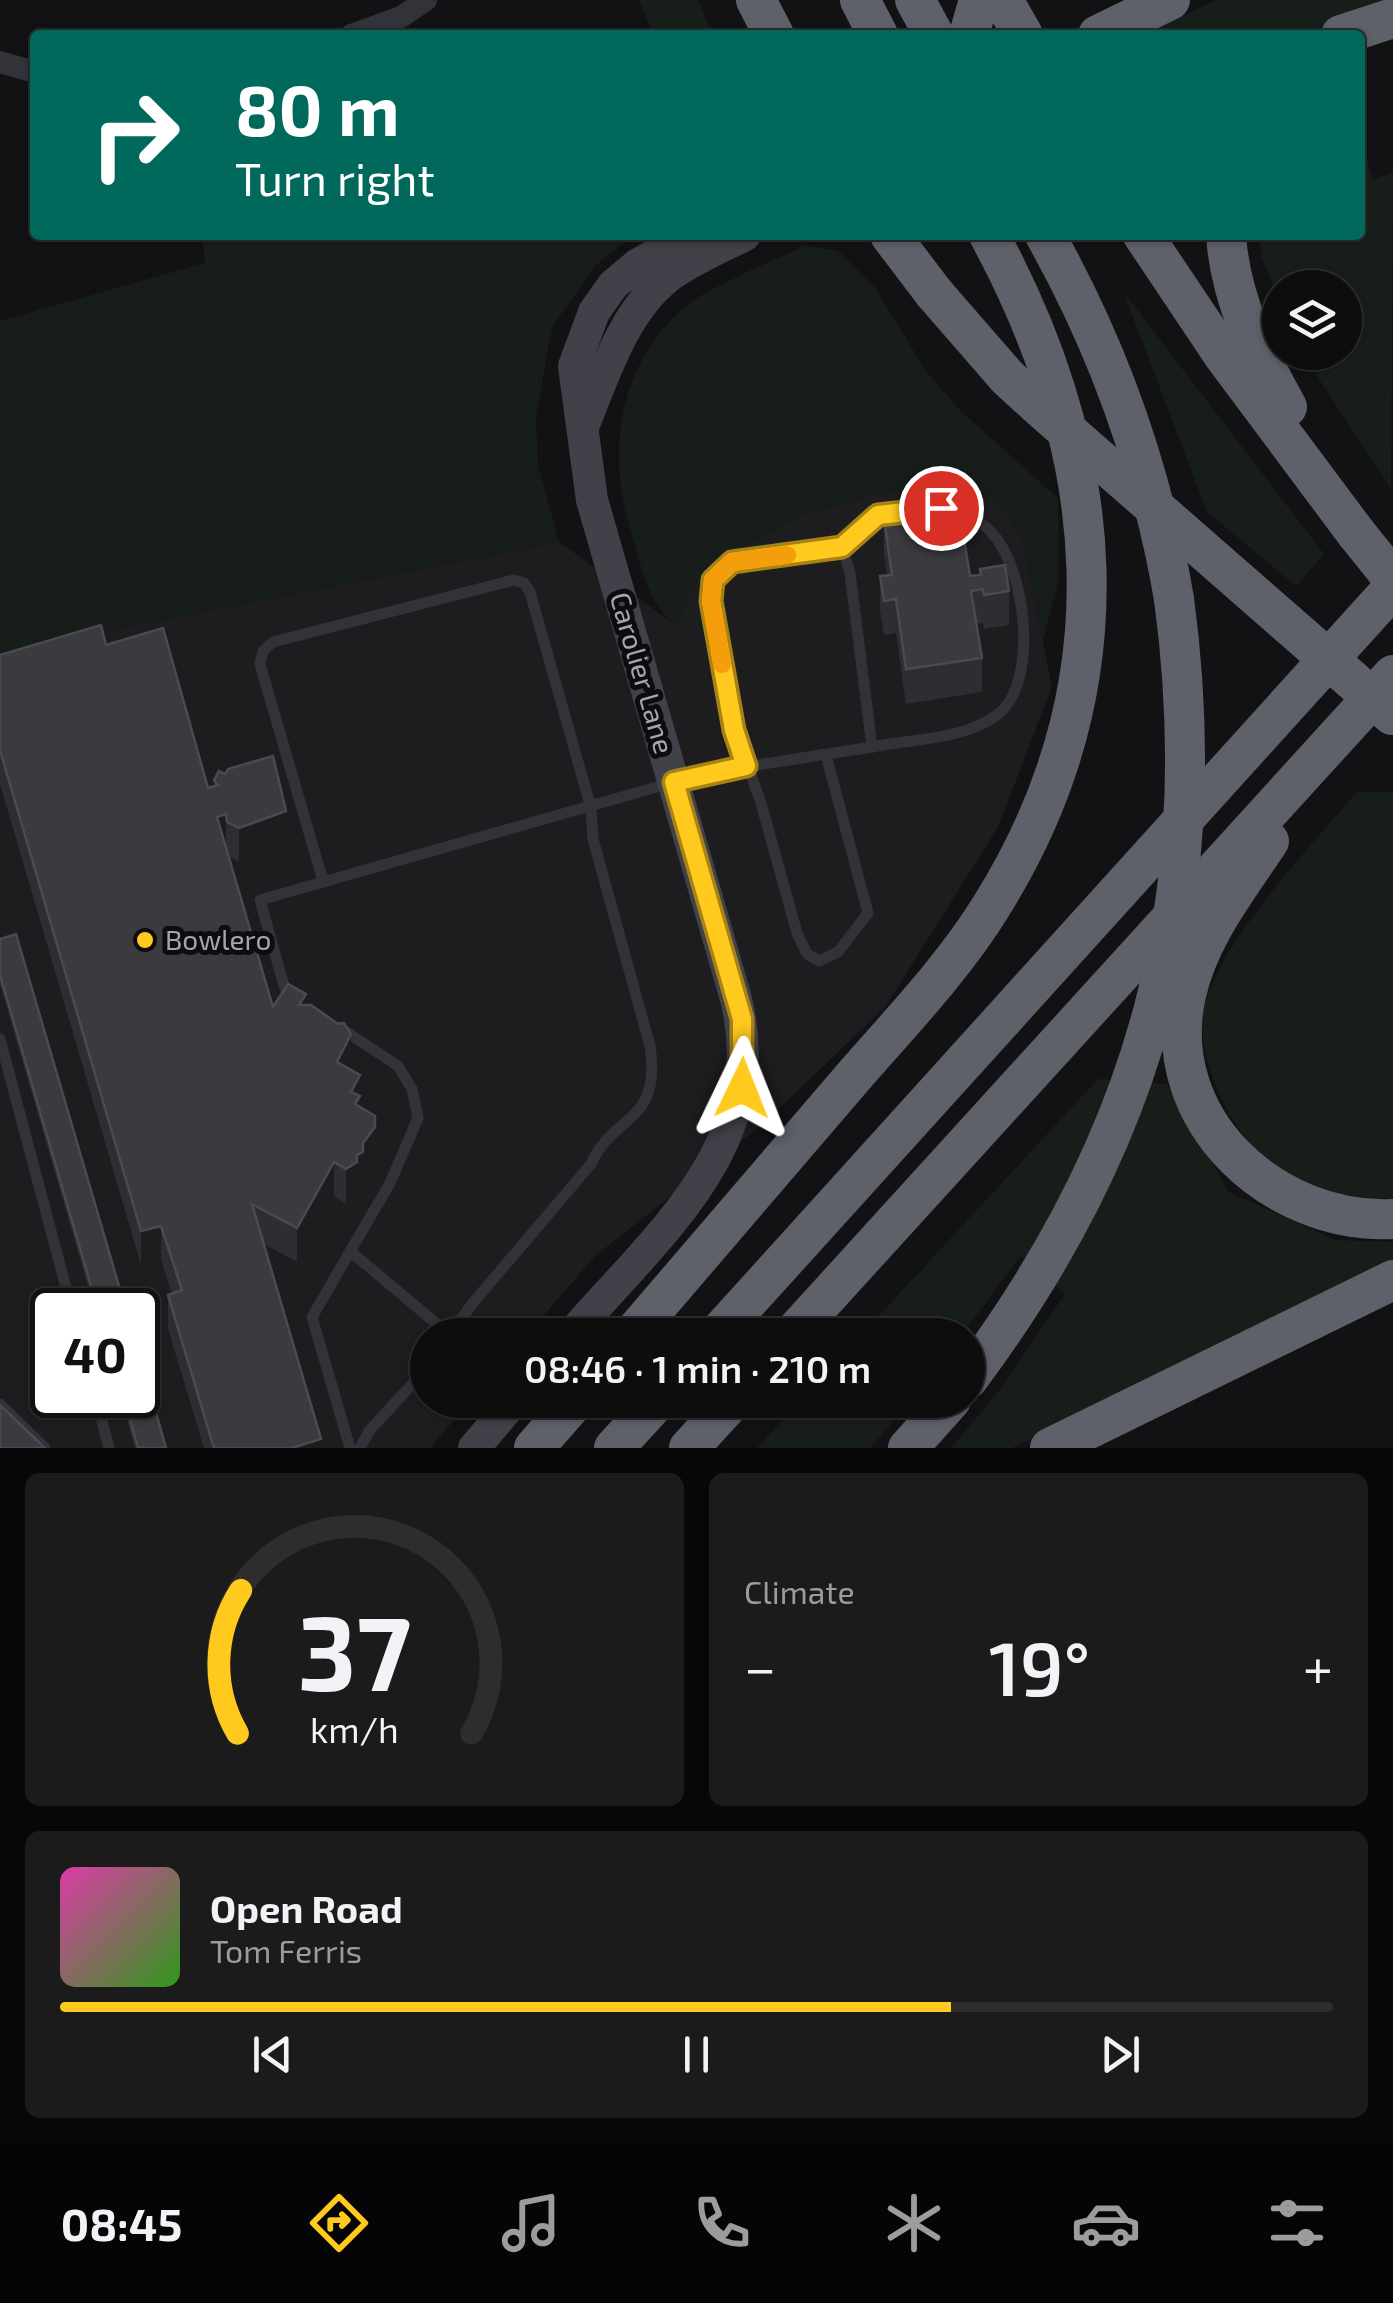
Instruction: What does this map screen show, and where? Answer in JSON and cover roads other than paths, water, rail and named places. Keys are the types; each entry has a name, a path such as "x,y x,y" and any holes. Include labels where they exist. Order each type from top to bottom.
{"highway":[{"path":"756,0 771,30"},
{"path":"860,0 875,30"},
{"path":"915,0 931,30"},
{"path":"1108,30 1170,0"},
{"path":"981,15 1012,30"},
{"path":"1356,30 1393,18"},
{"path":"895,240 934,292 1019,388 1393,715"},
{"path":"646,1318 973,934 1029,836 1055,770 1084,650 1088,579 1084,508 1078,466 1053,376 991,240"},
{"path":"985,1356 1024,1302 1076,1213 1114,1130 1152,1014 1179,884 1186,800 1185,698 1174,599 1147,476 1125,405 1047,240"},
{"path":"1145,240 1274,424 1393,577 1364,620"},
{"path":"1227,240 1233,278 1257,352 1356,533"},
{"path":"732,1318 1393,588"},
{"path":"807,1318 1393,675"},
{"path":"1336,737 1202,945 1185,999 1183,1040 1204,1114 1246,1168 1272,1190 1315,1210 1352,1218 1393,1218"},
{"path":"1050,1448 1393,1280"},
{"path":"534,1448 560,1418"},
{"path":"614,1448 642,1418"},
{"path":"690,1448 717,1418"},
{"path":"908,1448 935,1418"}],"street":[{"path":"365,30 401,17 426,0"},
{"path":"0,62 30,71"},
{"name":"Carolier Lane","path":"585,1318 710,1169 728,1136 742,1088 742,1019 592,500 574,366 594,312 623,276 683,240"},
{"name":"Carolier Lane","path":"584,427 617,346 654,290 669,276 736,240"},
{"path":"474,1448 500,1418"}],"lane":[{"path":"306,1007 290,998 284,986 260,900 674,782 746,766 970,728 1010,702 1025,662 1012,571 993,534 962,512 941,508 878,515 842,547 732,562 713,580 711,601 734,730 746,766 801,944 819,961 845,945 862,925 868,907 826,755"},
{"path":"842,547 850,573 872,747"},
{"path":"323,881 260,664 263,651 273,642 514,580 524,583 530,592 591,808 593,840 650,1046 651,1080 634,1120 598,1146 591,1164 462,1318"},
{"path":"320,1016 394,1062 406,1078 418,1110 408,1148 312,1318 350,1448"},
{"path":"0,1039 66,1288"},
{"path":"350,1251 430,1318"},
{"path":"360,1448 369,1432 410,1388"},
{"path":"0,1404 45,1448"},
{"path":"101,1418 109,1448"}],"place":[{"name":"Bowlero","path":"145,940"}]}
